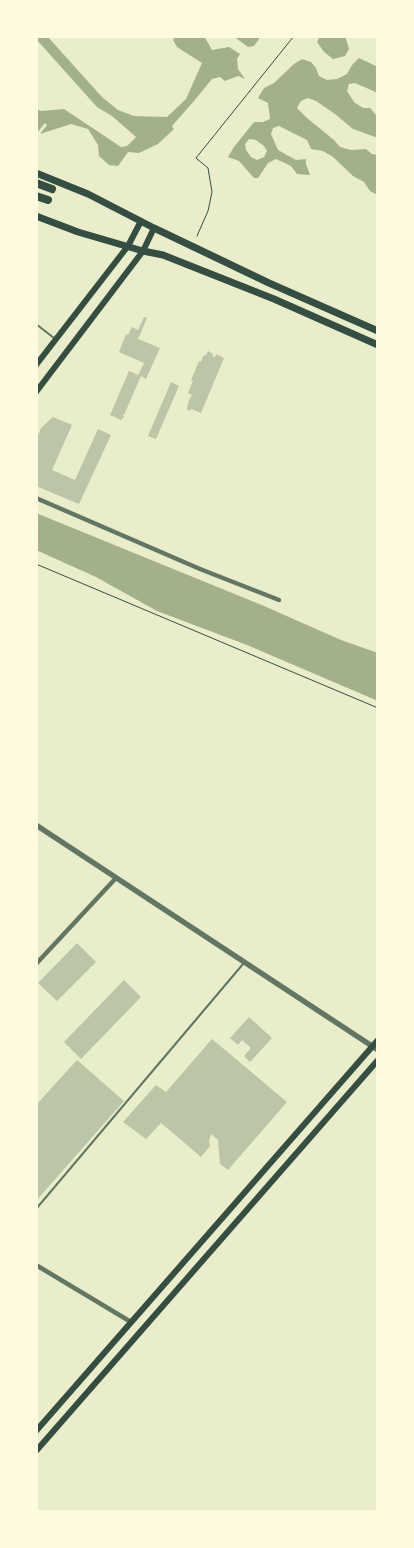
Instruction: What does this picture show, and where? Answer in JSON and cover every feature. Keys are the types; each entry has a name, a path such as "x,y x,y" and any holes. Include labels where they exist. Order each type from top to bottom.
{"highway":[{"path":"36,183 52,189"},
{"path":"36,196 48,200"}],"main road":[{"path":"36,172 88,194 269,283 378,331"},
{"path":"36,216 78,232 163,255 274,299 378,345"},
{"path":"36,365 128,246 141,221"},
{"path":"36,392 143,251 154,228"},
{"path":"36,1431 303,1123 375,1048 378,1040"},
{"path":"36,1451 378,1060"}],"street":[{"path":"36,498 200,569 279,600"},
{"path":"36,826 375,1048"},
{"path":"36,964 116,878"},
{"path":"36,1265 131,1322"}],"lane":[{"path":"36,324 56,340"},
{"path":"36,1208 244,962"}],"path":[{"path":"197,236 208,211 212,192 208,168 196,158 294,36"},
{"path":"36,564 378,708"}],"shaded area":[{"path":"36,36 47,36 102,97 118,110 134,116 167,117 186,99 202,63 177,47 173,40 176,36 204,36 212,50 229,47 240,54 237,59 238,69 245,79 238,76 225,81 220,77 212,79 172,126 174,129 158,144 139,153 128,152 118,166 109,165 99,156 98,145 88,129 71,124 40,134 47,125 45,123 36,134 36,109 41,111 64,109 121,147 127,146 136,137 112,116 97,107 36,39"},
{"path":"233,36 261,36 254,46 248,47"},
{"path":"320,36 345,36 349,49 345,56 333,59 324,52 317,42"},
{"path":"359,58 378,67 378,93 355,83 349,84 347,91 354,102 363,108 370,108 378,117 378,138 353,129 335,114 308,98 301,101 297,108 340,147 351,150 366,149 372,154 378,155 378,195 370,191 364,182 353,176 333,157 323,151 311,149 307,140 279,126 273,128 271,134 278,150 296,160 306,159 310,175 297,174 291,166 276,159 268,163 258,178 254,178 239,161 228,157 254,122 263,122 270,119 268,103 258,98 264,88 274,83 294,64 302,59 311,62 319,76 327,80 337,79 347,74","holes":["249,139 256,140 267,151 264,157 257,160 251,157 246,150 245,144"]},
{"path":"36,513 264,606 341,640 378,653 378,701 247,645 157,611 96,577 36,550"}],"building":[{"path":"144,317 147,318 138,339 160,348 146,379 141,376 124,415 122,414 124,417 121,420 110,415 129,371 138,375 144,363 119,352 126,334 128,335 132,327 138,330"},
{"path":"208,351 213,354 212,356 215,357 216,354 224,358 201,413 191,409 189,411 187,409 188,403 192,395 188,393 193,381 191,380 199,361 201,362 203,356"},
{"path":"171,382 179,386 156,439 148,436"},
{"path":"53,417 72,425 52,470 75,480 98,429 111,435 79,504 36,486 36,440 41,428"},
{"path":"77,943 96,962 57,1001 38,983"},
{"path":"124,980 141,997 81,1059 64,1042"},
{"path":"249,1017 272,1038 250,1062 244,1056 251,1048 242,1040 238,1045 230,1038"},
{"path":"212,1039 287,1102 228,1170 220,1164 218,1140 211,1134 210,1146 201,1157 161,1123 146,1139 123,1122 156,1085 166,1092"},
{"path":"77,1060 124,1101 36,1201 36,1105"}]}
